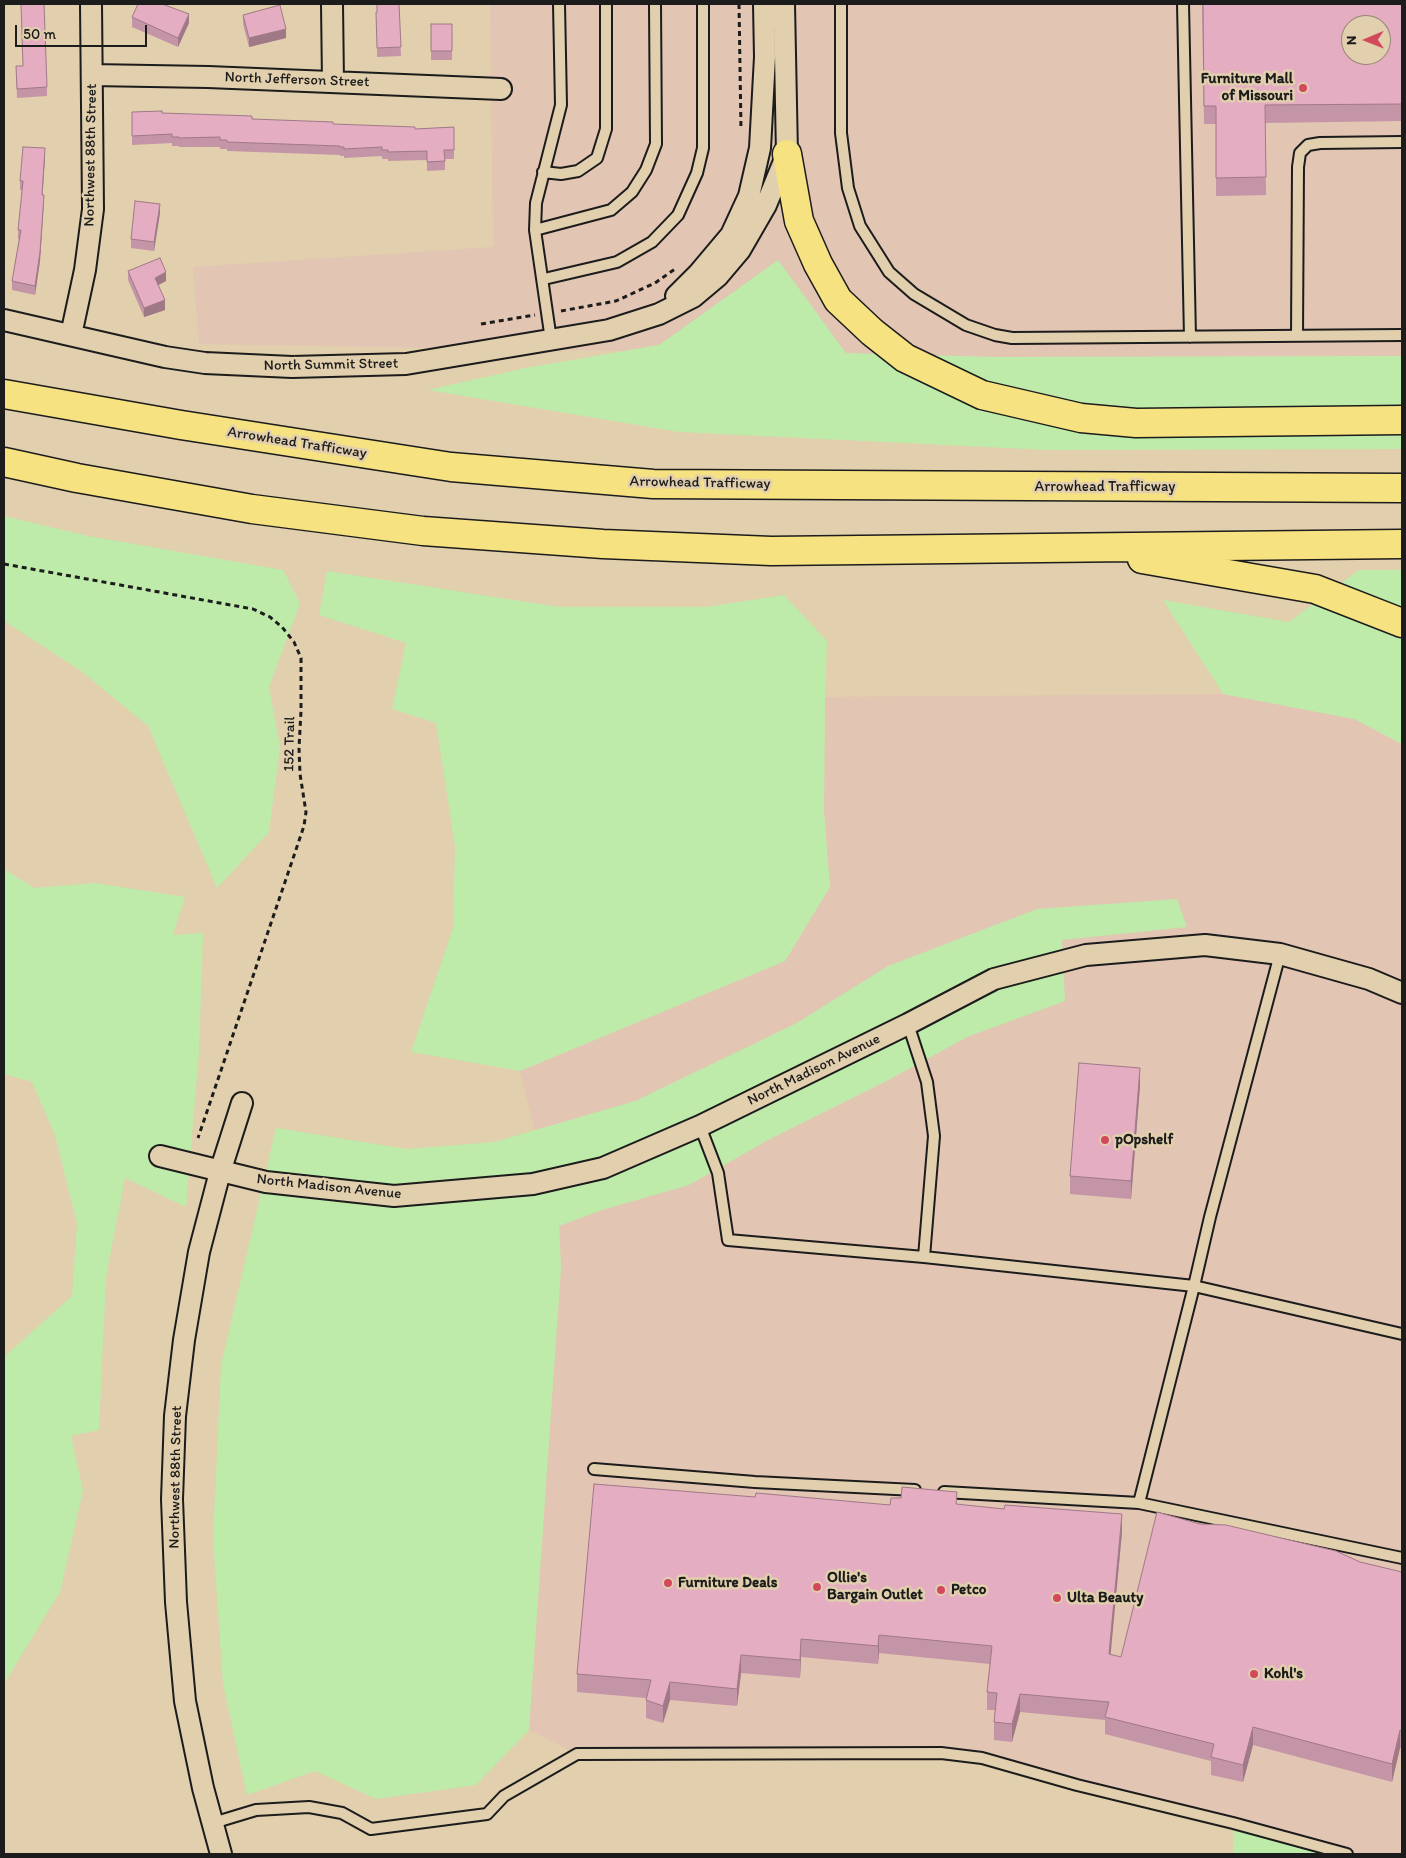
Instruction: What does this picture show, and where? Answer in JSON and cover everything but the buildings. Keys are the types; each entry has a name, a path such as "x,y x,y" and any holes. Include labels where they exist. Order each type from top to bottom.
{"highway":[{"path":"787,154 799,221 818,264 838,300 872,332 905,358 982,395 1080,418 1136,423 1402,420"},
{"name":"Arrowhead Trafficway","path":"4,394 180,425 451,467 653,484 1402,488"},
{"path":"4,462 77,478 252,509 422,531 603,544 770,551 1402,544"},
{"path":"1077,547 1316,589 1402,622"}],"street":[{"name":"Northwest 88th Street","path":"72,335 85,270 93,209 91,4"},
{"path":"332,4 333,82"},
{"name":"North Summit Street","path":"659,314 731,235 749,196 760,148 765,57 764,4"},
{"path":"784,4 787,154"},
{"name":"North Jefferson Street","path":"92,75 501,89"},
{"name":"North Summit Street","path":"4,320 165,357 205,363 292,367 406,364 610,330 659,314 693,297 718,276 740,250 766,205 787,154"},
{"name":"North Madison Avenue","path":"160,1156 266,1182 394,1196 534,1184 603,1168 700,1126 908,1024 994,979 1086,955 1204,945 1280,954 1369,979 1402,993"},
{"name":"Northwest 88th Street","path":"221,1854 203,1788 185,1701 176,1602 172,1499 175,1416 184,1340 199,1252 220,1172 242,1103"}],"lane":[{"path":"551,340 544,279 535,230 536,203 560,105 559,4"},
{"path":"543,172 562,174 578,171 597,158 606,129 606,4"},
{"path":"535,230 611,210 632,192 646,170 656,144 655,4"},
{"path":"544,279 616,262 652,242 678,215 697,173 703,148 703,4"},
{"path":"841,4 841,132 848,188 860,226 889,272 914,294 966,325 995,335 1012,338 1402,335"},
{"path":"1183,4 1190,337"},
{"path":"1297,336 1298,167 1300,153 1308,145 1320,143 1402,142"},
{"path":"1139,1503 1210,1217 1280,954"},
{"path":"908,1024 927,1082 934,1136 924,1257"},
{"path":"700,1126 718,1172 728,1240 924,1257 1194,1286 1402,1334"},
{"path":"594,1469 755,1482 1139,1503 1402,1558"},
{"path":"213,1823 256,1810 309,1806 342,1813 371,1830 487,1814 504,1796 577,1754 941,1753 982,1758 1077,1785 1233,1823 1347,1854"}],"path":[{"name":"152 Trail","path":"4,564 254,609 282,626 294,642 300,658 302,711 299,748 300,774 306,812 304,826 198,1138"}],"shaded area":[{"path":"490,4 1402,4 1402,356 997,357 199,344 193,267 493,247"},
{"path":"1223,694 1355,719 1402,744 1402,1854 1342,1854 982,1758 577,1754 529,1730 561,1267 559,1226 520,1071 785,961 830,887 824,812 825,697"}],"green space":[{"path":"778,260 846,353 997,357 1402,356 1402,449 1048,450 679,432 428,390 525,368 659,345"},
{"path":"4,516 88,536 283,570 300,603 269,687 280,747 269,832 217,888 148,726 81,671 4,621"},
{"path":"1359,570 1402,570 1402,744 1354,719 1223,694 1163,600 1289,622"},
{"path":"327,571 559,607 706,607 784,595 827,641 824,812 830,887 785,961 520,1071 411,1052 453,928 455,847 436,723 392,709 406,643 319,615"},
{"path":"4,869 34,888 95,883 185,897 173,935 203,933 199,1052 186,1207 125,1178 106,1277 99,1430 71,1436 83,1491 60,1592 4,1684 4,1357 72,1296 77,1224 55,1135 32,1082 4,1074"},
{"path":"1177,899 1187,927 1062,940 1065,1001 967,1037 883,1083 770,1139 689,1185 602,1210 559,1226 561,1267 529,1730 476,1785 376,1799 315,1771 247,1795 223,1684 213,1539 221,1365 276,1128 407,1149 494,1142 635,1101 795,1024 888,966 1037,909"},
{"path":"1233,1823 1347,1854 1233,1854"}],"place":[{"name":"Furniture Mall of Missouri","path":"1303,88"},
{"name":"pOpshelf","path":"1105,1140"},
{"name":"Furniture Deals","path":"668,1583"},
{"name":"Ollie's Bargain Outlet","path":"817,1587"},
{"name":"Petco","path":"941,1590"},
{"name":"Ulta Beauty","path":"1057,1598"},
{"name":"Kohl's","path":"1254,1674"}]}
